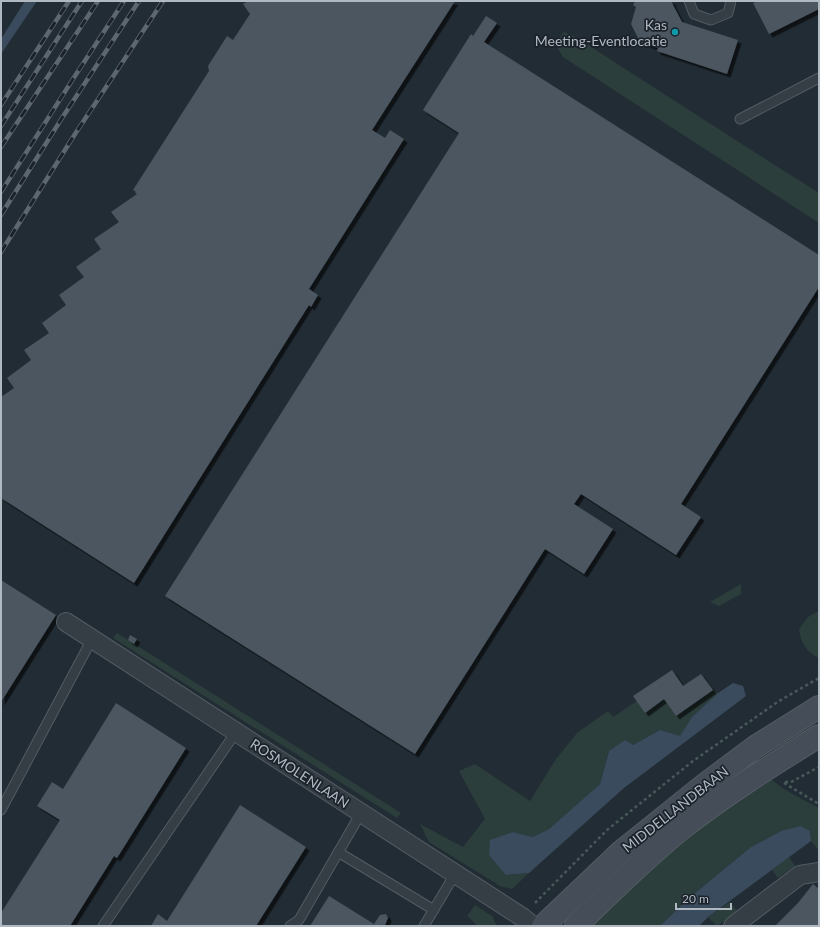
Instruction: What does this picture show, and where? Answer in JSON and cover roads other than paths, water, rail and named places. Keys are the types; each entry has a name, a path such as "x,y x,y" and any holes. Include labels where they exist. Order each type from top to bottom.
{"main road":[{"name":"MIDDELLANDBAAN","path":"543,926 622,851 702,786 755,748 814,710"},
{"name":"MIDDELLANDBAAN","path":"576,926 640,865 681,829 746,783 819,736"}],"street":[{"name":"ROSMOLENLAAN","path":"66,622 522,917 533,926"},
{"path":"814,710 819,736"},
{"path":"733,926 800,875 819,872"}],"lane":[{"path":"689,1 694,14 711,20 728,13 731,1"},
{"path":"740,119 819,78"},
{"path":"1,810 92,640"},
{"path":"103,926 236,732"},
{"path":"290,926 299,920 361,813"},
{"path":"338,852 434,910"},
{"path":"424,926 455,874"}],"water":[{"path":"25,1 37,1 1,54 1,39"},
{"path":"733,683 743,686 746,696 624,788 529,873 506,875 489,855 490,840 513,832 533,837 549,829 600,784 609,751 625,740 633,745 660,730 680,736 692,717 718,693"},
{"path":"801,826 810,831 811,841 708,917 699,926 660,926 689,898 751,847 781,831"}],"railway":[{"path":"1,105 69,1"},
{"path":"1,126 82,1"},
{"path":"1,147 98,1"},
{"path":"1,192 124,1"},
{"path":"1,215 62,118 139,1"},
{"path":"1,252 75,134 163,1"}],"place":[{"name":"Kas Meeting-Eventlocatie","path":"675,32"}]}
